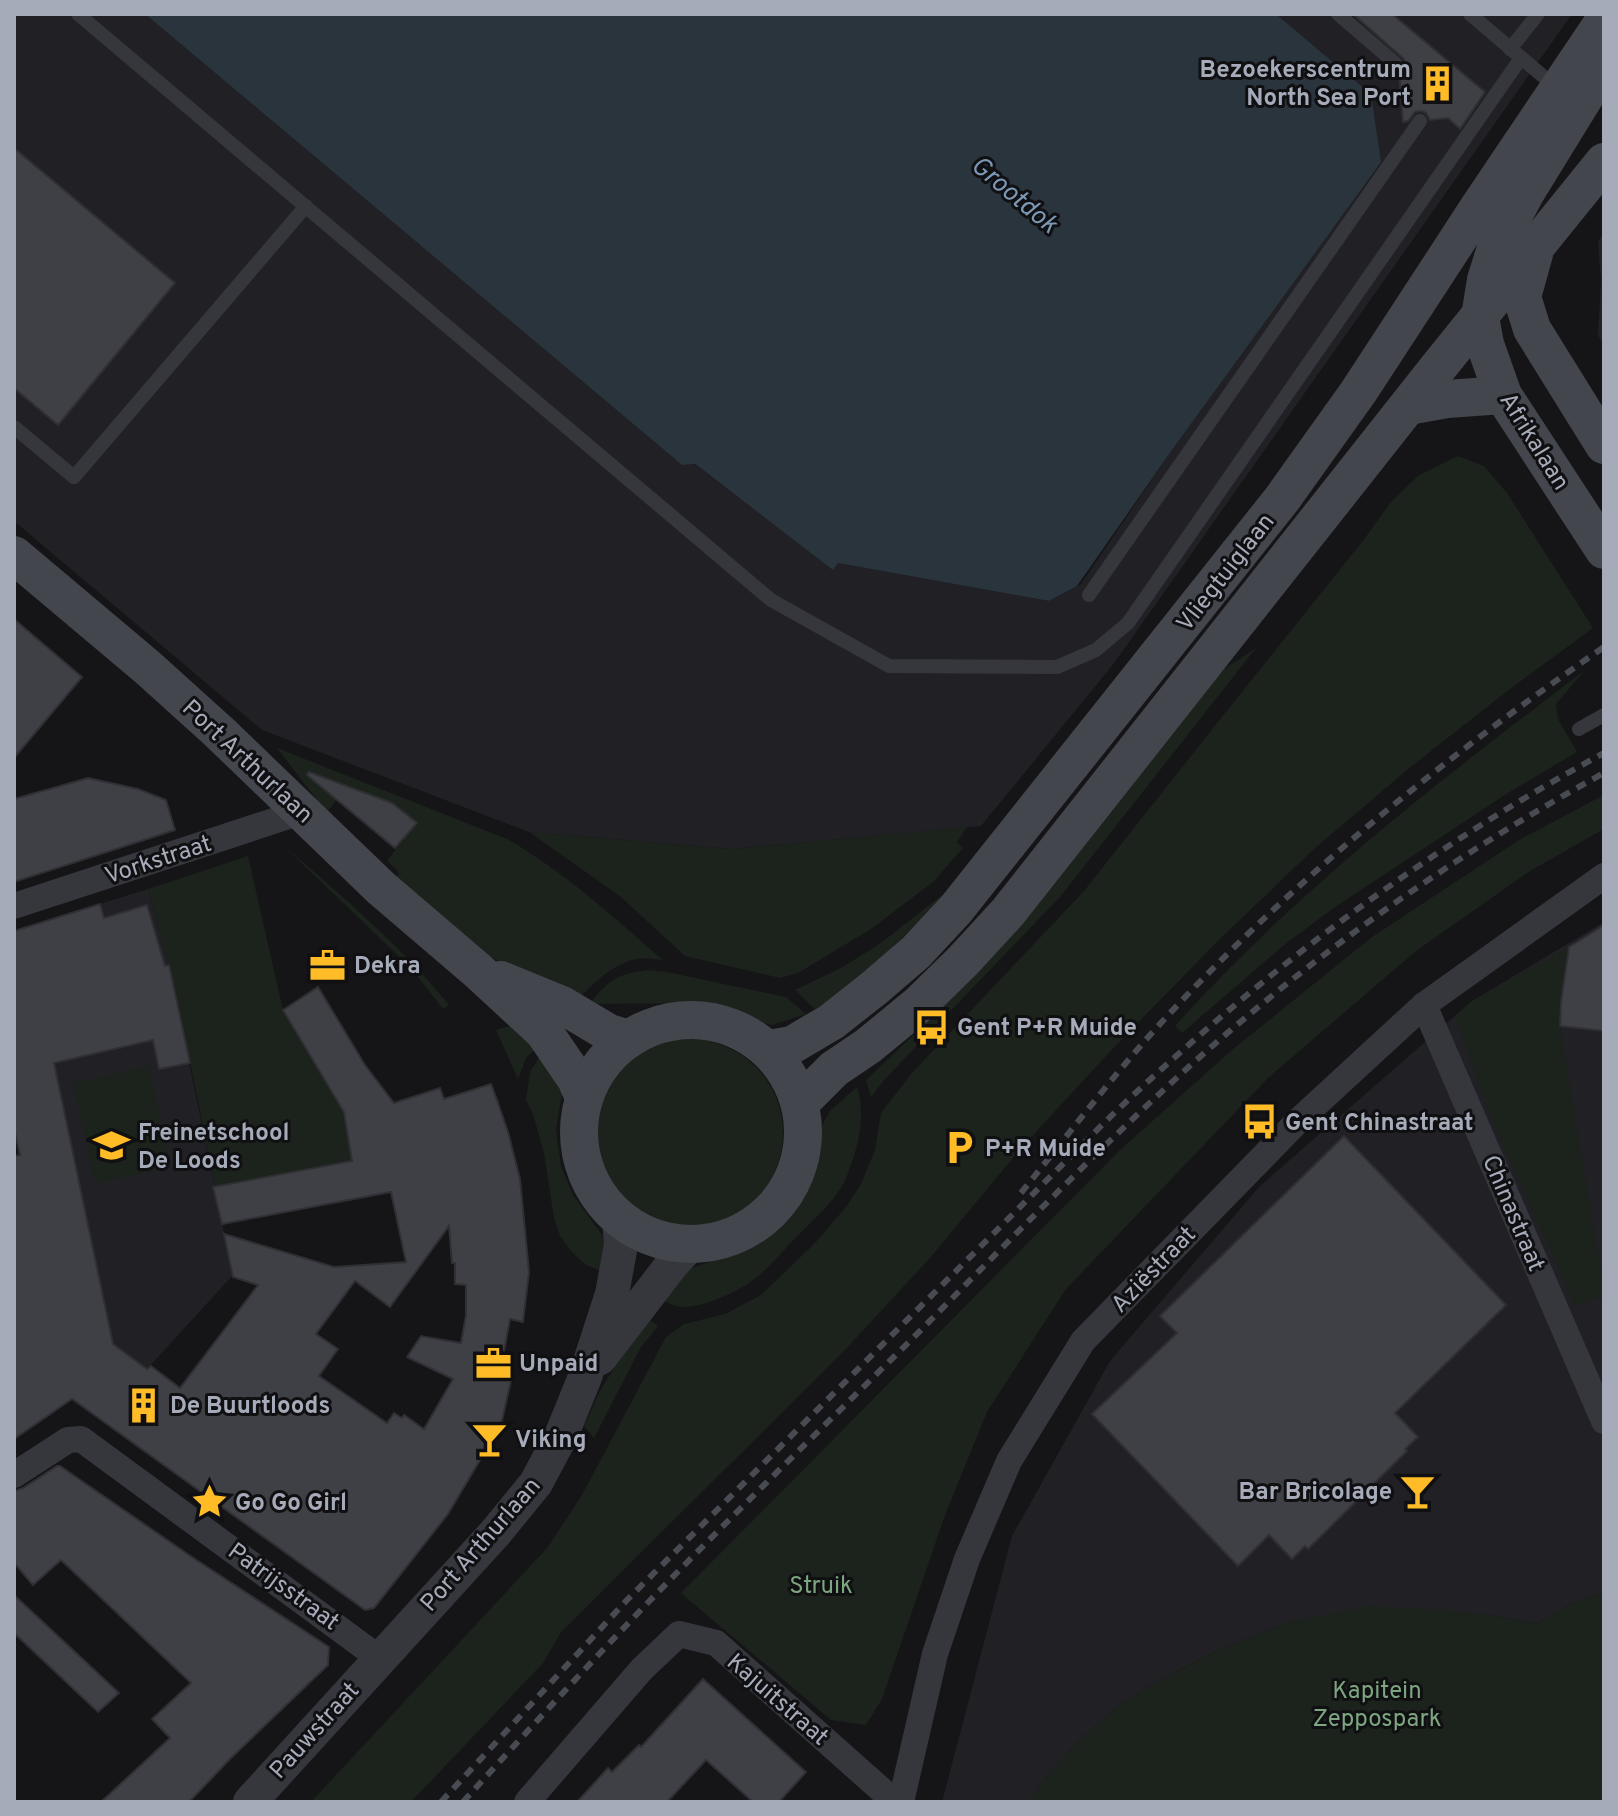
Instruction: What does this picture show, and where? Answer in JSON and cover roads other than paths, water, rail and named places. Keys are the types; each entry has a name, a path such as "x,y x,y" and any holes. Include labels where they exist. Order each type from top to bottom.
{"main road":[{"name":"Vliegtuiglaan","path":"769,1049 792,1045 831,1022 916,952 956,909 1282,499 1405,323 1604,21"},
{"path":"1480,317 1486,280 1496,248 1526,192 1604,66"},
{"name":"Vliegtuiglaan","path":"800,1103 834,1069 918,1005 1008,912 1604,162"},
{"path":"1536,248 1522,297 1532,329 1604,445"},
{"path":"1405,323 1435,314 1480,317 1551,360"},
{"name":"Afrikalaan","path":"1480,317 1485,344 1503,395 1604,550"},
{"path":"1408,406 1447,399 1503,395"},
{"name":"Port Arthurlaan","path":"14,555 147,667 381,888 544,1032 582,1093"},
{"name":"Port Arthurlaan","path":"478,971 562,1005 609,1033 629,1039"},
{"path":"688,1020 719,1023 748,1035 769,1049 789,1077 800,1103 803,1134 798,1164 786,1192 766,1216 740,1233 711,1243 690,1245 647,1235 619,1218 596,1192 583,1161 579,1127 582,1093 603,1063 629,1039 657,1025 688,1020"}],"street":[{"name":"Vorkstraat","path":"14,906 301,812"},
{"name":"Aziëstraat","path":"898,1802 935,1654 967,1559 1009,1461 1083,1341 1298,1121 1424,1005 1604,876"},
{"name":"Chinastraat","path":"1424,1005 1604,1421"},
{"name":"Port Arthurlaan","path":"379,1658 496,1532 536,1483 561,1436 585,1377 615,1282 621,1245 619,1218"},
{"name":"Port Arthurlaan","path":"585,1377 690,1245"},
{"name":"Patrijsstraat","path":"14,1475 68,1440 81,1439 379,1658"},
{"name":"Kajuitstraat","path":"527,1802 642,1669 679,1634 716,1643 898,1802"},
{"name":"Pauwstraat","path":"250,1802 379,1658"}],"lane":[{"path":"78,14 771,600 889,666 1057,667 1096,650 1128,623 1516,53 1538,14"},
{"path":"1338,14 1395,63"},
{"path":"1470,14 1559,89"},
{"path":"1089,595 1420,121"},
{"path":"14,427 74,477 306,206"},
{"path":"1579,729 1604,715"}],"water":[{"name":"Grootdok","path":"145,14 1276,14 1371,94 1381,162 1077,586 1049,601 838,563 833,570 695,464 682,465"}],"railway":[{"path":"1021,1193 1142,1044 1262,920 1428,777 1604,647"},
{"path":"441,1802 627,1600 1107,1120 1164,1067 1282,967 1406,875 1536,791 1604,753"},
{"path":"463,1802 704,1545 1078,1172 1182,1073 1281,989 1384,911 1492,839 1604,773"}],"place":[{"name":"Bezoekerscentrum North Sea Port","path":"1437,83"},
{"name":"Dekra","path":"328,965"},
{"name":"Gent P+R Muide","path":"931,1027"},
{"name":"Gent Chinastraat","path":"1259,1122"},
{"name":"Freinetschool De Loods","path":"112,1146"},
{"name":"P+R Muide","path":"959,1148"},
{"name":"Unpaid","path":"493,1363"},
{"name":"De Buurtloods","path":"144,1405"},
{"name":"Viking","path":"489,1439"},
{"name":"Bar Bricolage","path":"1418,1491"},
{"name":"Go Go Girl","path":"209,1502"}],"park label":[{"name":"Struik","path":"821,1585"},
{"name":"Kapitein Zeppospark","path":"1377,1704"}]}
